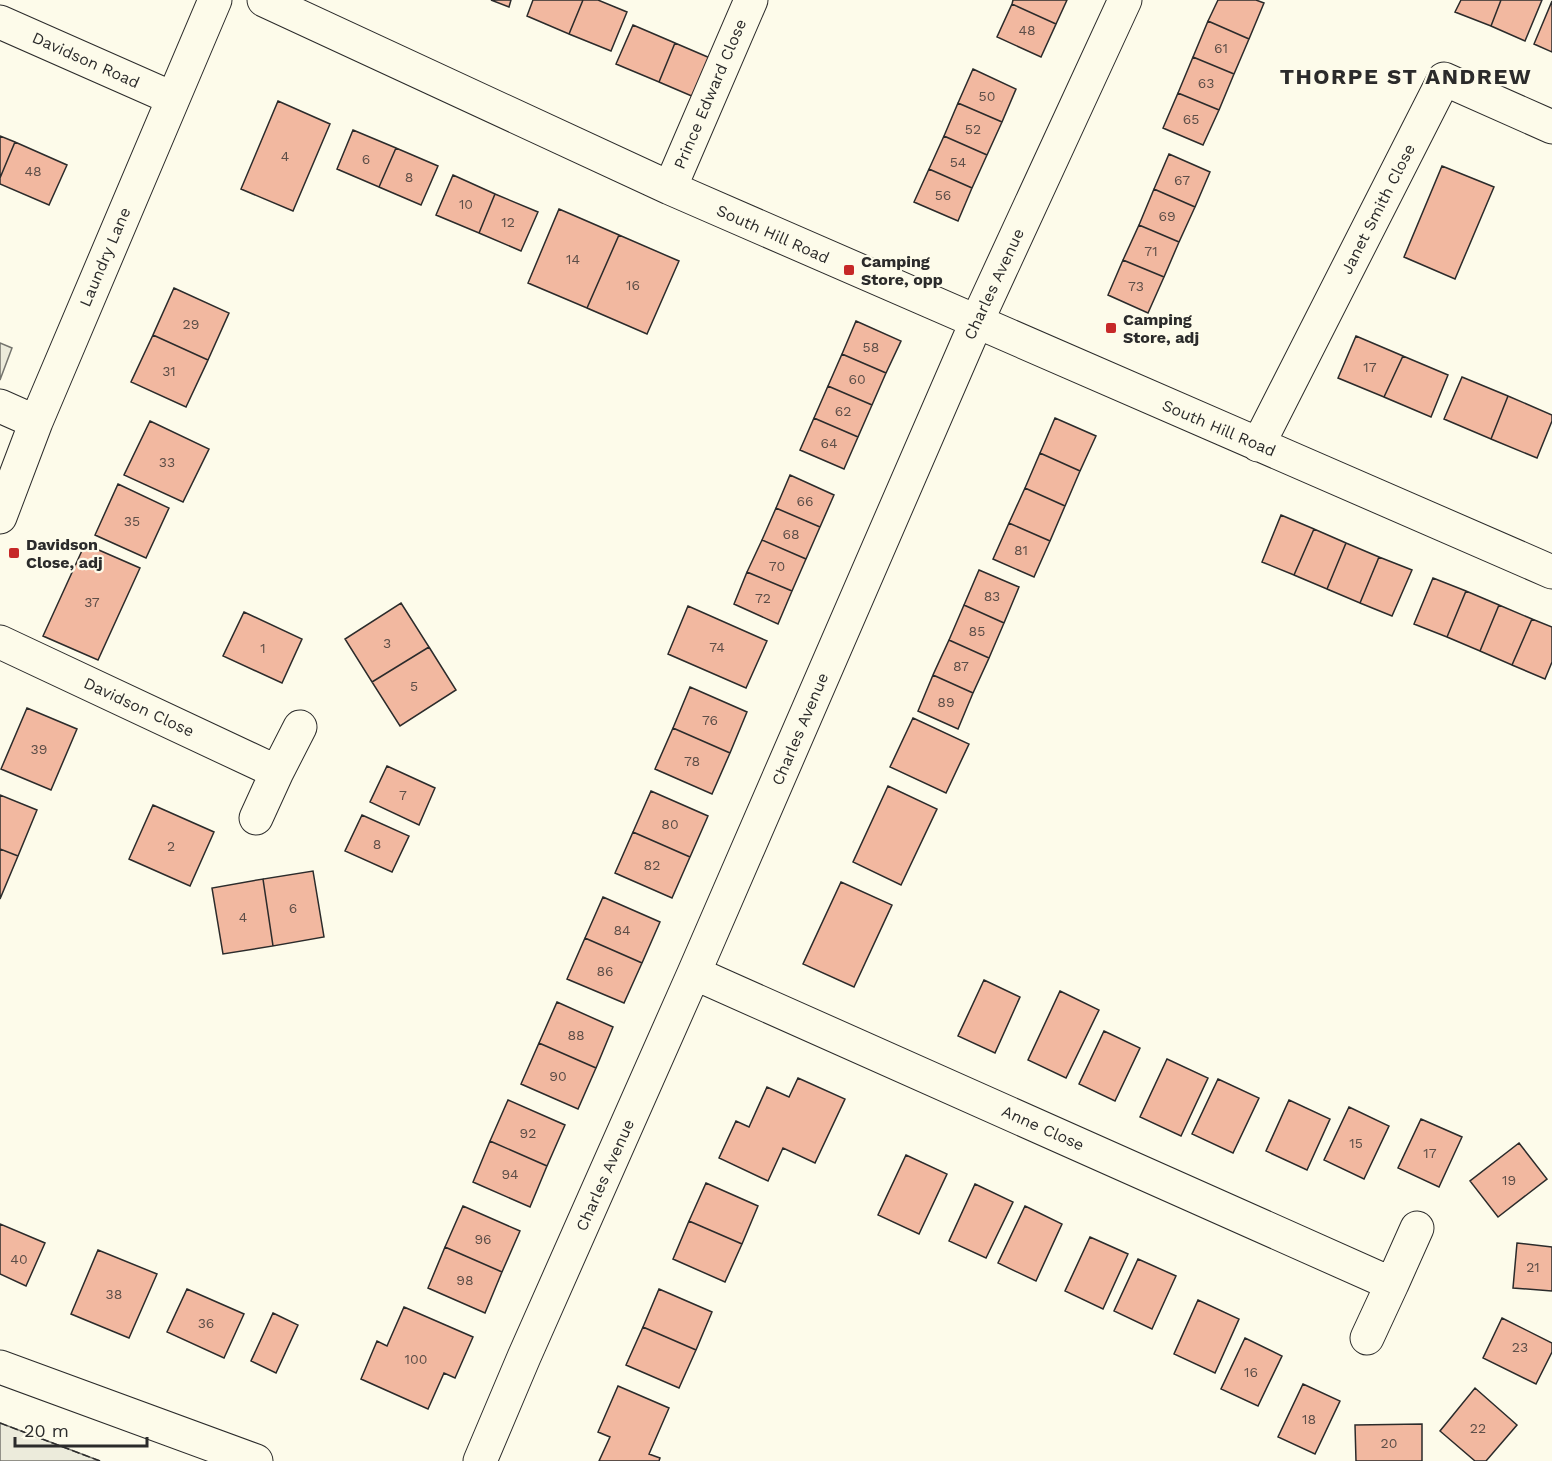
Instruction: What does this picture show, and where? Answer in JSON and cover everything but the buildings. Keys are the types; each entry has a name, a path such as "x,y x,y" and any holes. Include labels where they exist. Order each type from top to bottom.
{"street":[{"name":"Laundry Lane","path":"0,516 36,422 215,0"},
{"name":"South Hill Road","path":"264,0 670,188 1552,572"},
{"name":"Prince Edward Close","path":"670,188 751,0"},
{"name":"Charles Avenue","path":"480,1461 976,323 1125,0"},
{"name":"Davidson Road","path":"0,22 172,98"},
{"name":"Janet Smith Close","path":"1258,445 1444,79 1552,127"},
{"path":"0,406 36,422"},
{"name":"Davidson Close","path":"0,642 277,772"},
{"path":"256,818 300,726"},
{"name":"Anne Close","path":"694,973 1392,1284"},
{"path":"1366,1338 1417,1228"},
{"path":"0,1367 256,1461"}],"shaded area":[{"path":"0,343 12,348 0,380"},
{"path":"0,1423 100,1461 0,1461"}],"fence":[{"path":"0,1423 100,1461"}],"place":[{"name":"Camping Store, opp","path":"849,270"},
{"name":"Camping Store, adj","path":"1111,328"},
{"name":"Davidson Close, adj","path":"14,553"}],"district":[{"name":"THORPE ST ANDREW","path":"1406,76"}]}
